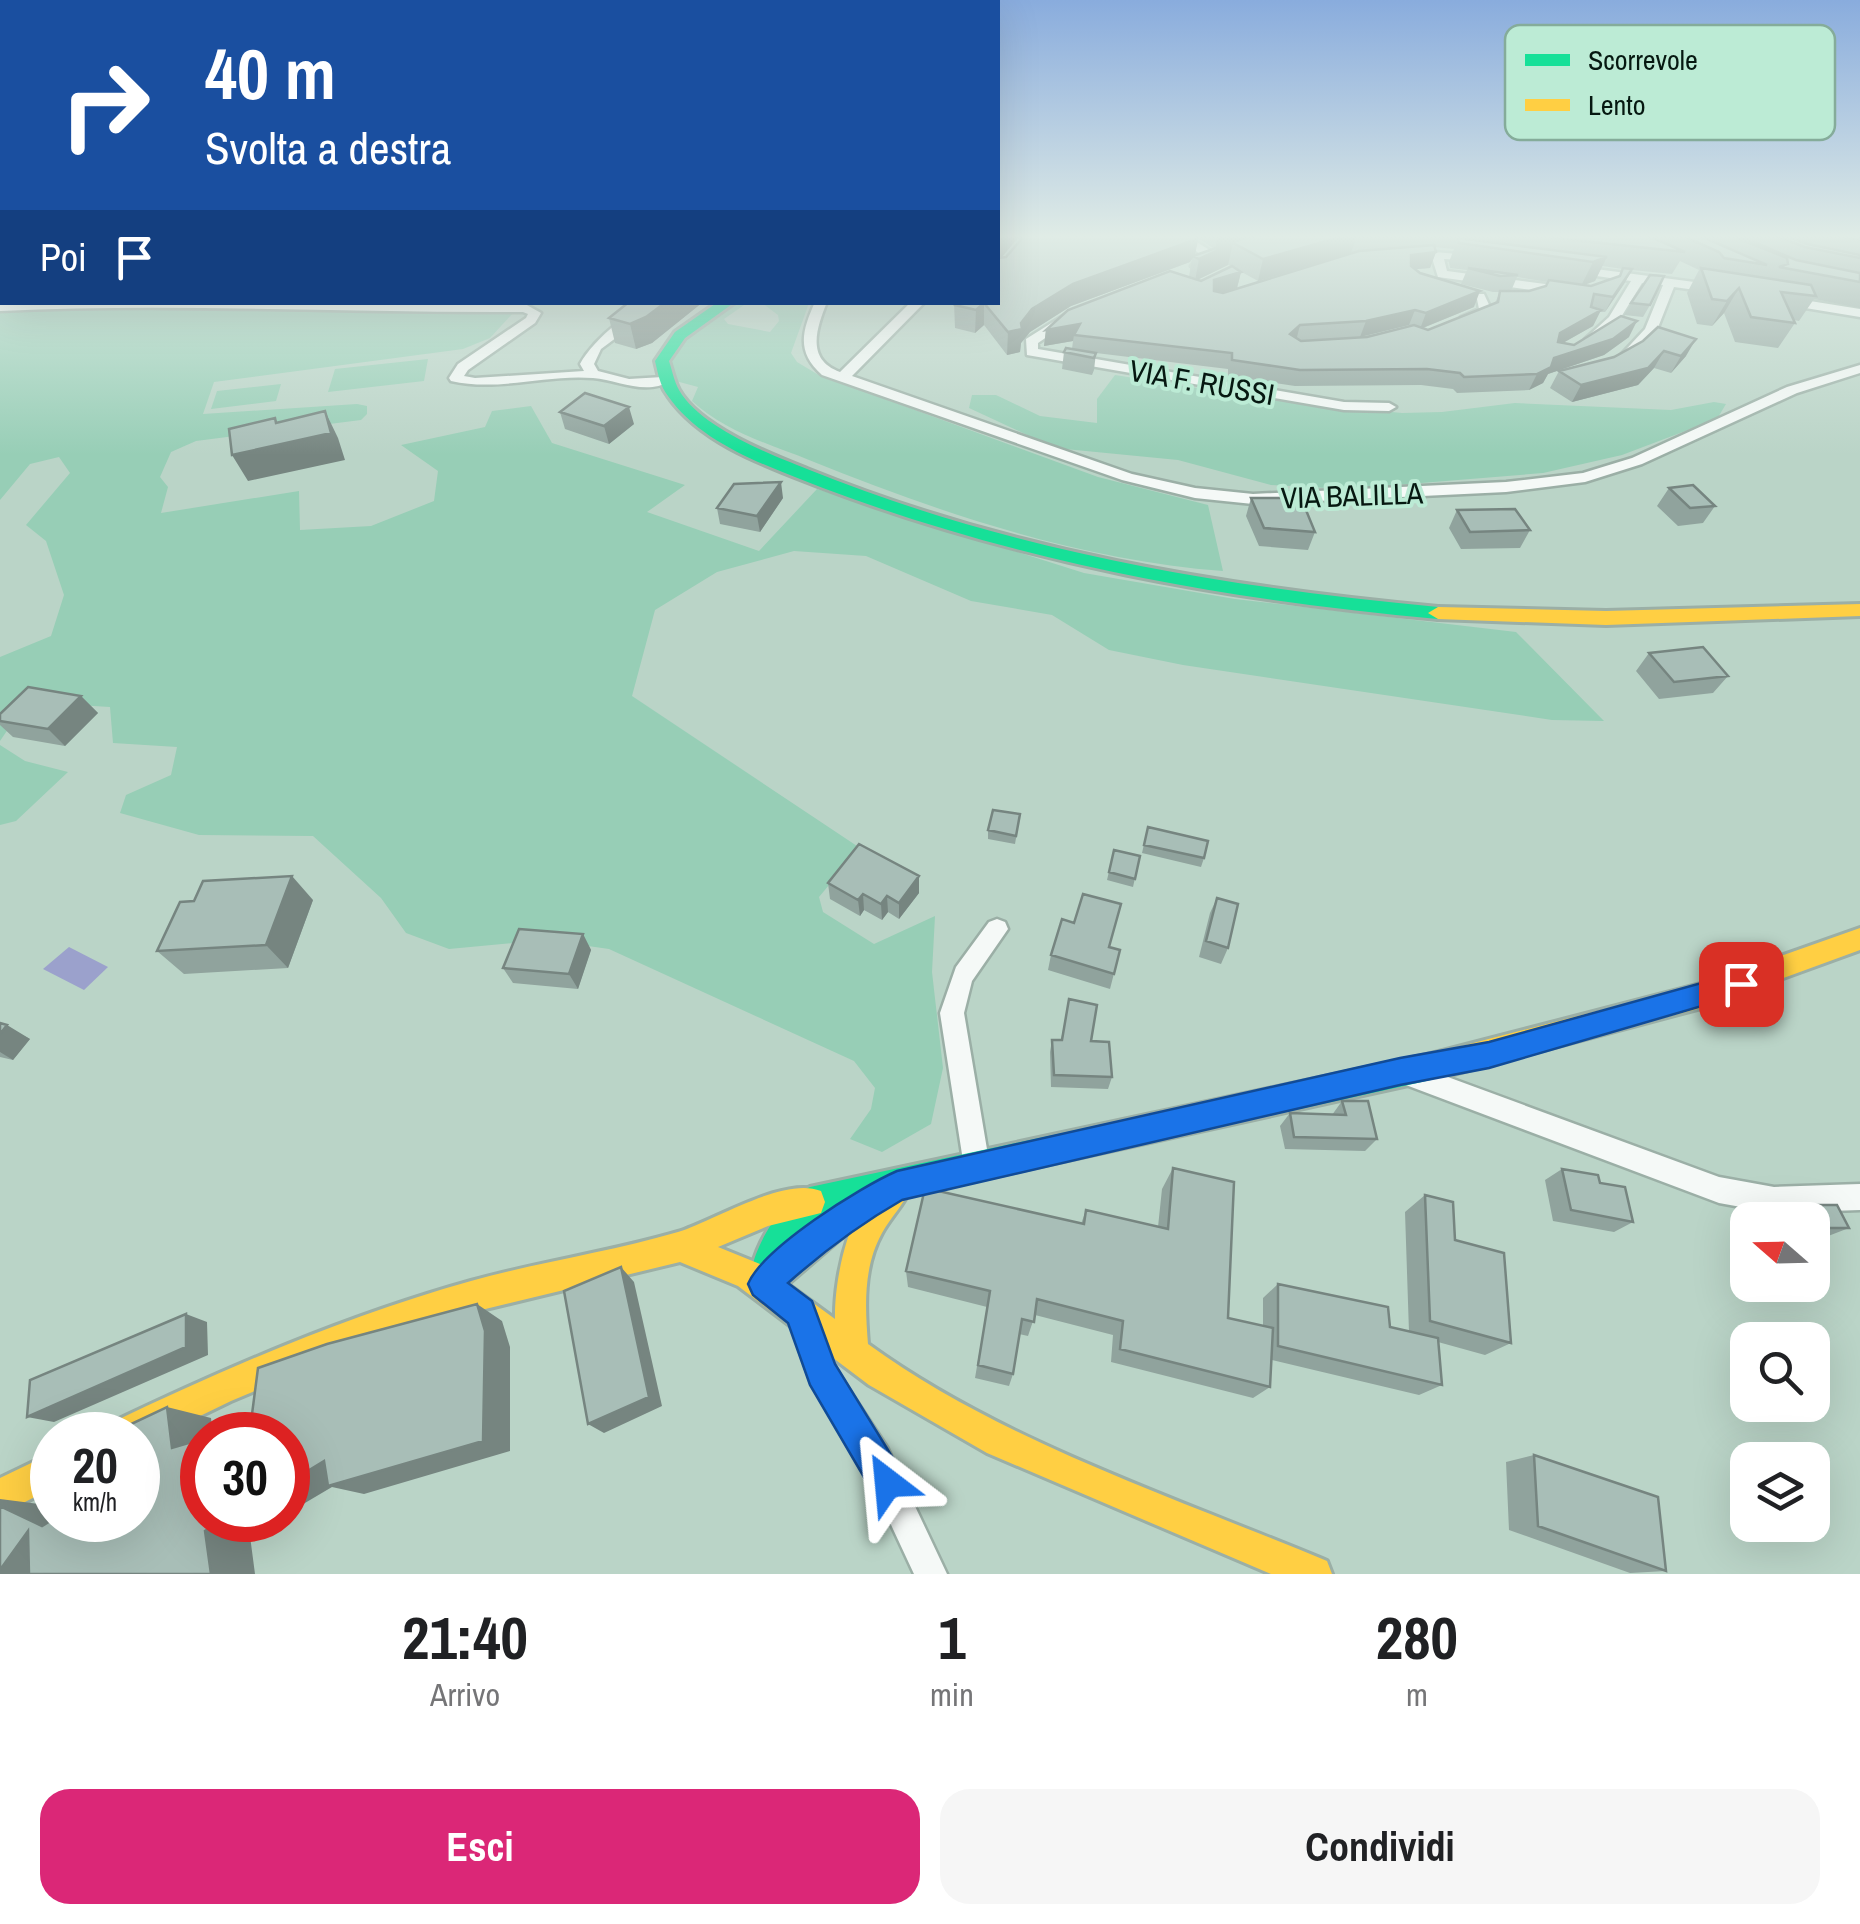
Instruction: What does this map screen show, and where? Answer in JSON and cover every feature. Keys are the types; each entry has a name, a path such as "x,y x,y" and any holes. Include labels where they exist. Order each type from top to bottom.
{"street":[{"path":"371,308 466,308"},
{"path":"526,308 535,312 530,320 463,366 456,378 475,382 593,374 629,382 663,380"},
{"path":"593,374 587,364 594,350 649,308"},
{"path":"719,308 668,347 662,362 663,380 677,403 702,424 788,466 992,540 1116,572 1254,593 1474,616 1565,618 1860,610"},
{"path":"818,308 808,334 809,352 822,369 842,378 912,308"},
{"path":"1445,328 1486,308"},
{"path":"1573,347 1608,325 1619,308"},
{"path":"1613,365 1644,340 1658,308"},
{"name":"VIA F. RUSSI","path":"1077,312 1031,342 1032,352 1344,406 1389,407"},
{"name":"VIA BALILLA","path":"842,378 1126,477 1194,493 1253,499 1506,488 1585,477 1638,461 1792,390 1860,370"},
{"path":"977,1166 952,1018 964,972 997,929"},
{"path":"160,1417 219,1388 354,1333 474,1296 680,1246 768,1212 1400,1071 1489,1055 1673,1004 1860,940"},
{"path":"1400,1071 1718,1190 1774,1200 1860,1197"},
{"path":"764,1284 828,1228 897,1186"},
{"path":"854,1353 848,1294 853,1255 870,1218 897,1186"},
{"path":"764,1284 768,1255 778,1234 824,1198"},
{"path":"680,1246 736,1268 764,1284 854,1353 946,1412 1013,1448 1314,1574"},
{"path":"800,1312 822,1373 876,1458 925,1572"},
{"path":"0,1496 30,1481"}],"green space":[{"path":"726,308 739,308 724,319 728,324 770,332 779,321 769,308 807,308 791,353 797,362 817,374 1098,477 1208,505 1223,571 1116,557 1012,532 910,499 763,442 733,429 692,401 698,387 672,380 666,368 680,340"},
{"path":"0,310 514,312 490,338 463,349 214,382 203,414 357,404 367,406 367,414 361,420 196,441 171,452 160,477 168,487 161,513 299,491 300,530 371,526 434,501 438,471 401,445 485,427 492,411 531,406 552,443 685,485 647,512 759,551 817,489 1084,573 1235,599 1516,632 1604,721 1552,720 1183,665 1109,650 1052,615 971,601 866,556 794,551 717,572 655,610 632,696 860,848 819,897 823,912 874,944 935,916 932,972 943,1068 931,1124 882,1152 850,1139 871,1109 875,1088 854,1061 609,949 546,940 449,949 406,933 381,898 313,836 199,835 120,813 126,795 171,775 177,747 113,743 110,707 44,703 19,713 0,741 0,657 51,636 64,595 46,541 26,525 70,473 59,457 30,464 0,500"},
{"path":"428,359 424,381 328,392 335,369"},
{"path":"1115,375 1287,402 1402,413 1515,403 1671,410 1714,402 1726,404 1717,419 1622,455 1543,473 1347,489 1271,485 1178,460 1055,448 969,408 972,395 996,395 1040,416 1097,423 1097,399"},
{"path":"281,384 276,401 211,409 217,391"},
{"path":"0,745 25,761 68,772 16,821 0,825"}],"water":[{"path":"69,947 108,967 84,990 43,969"}],"building":[{"path":"621,308 657,308 630,324 609,318"},
{"path":"989,308 1033,308 1021,323 1022,329 1008,332"},
{"path":"1437,308 1366,321 1300,325 1290,334 1301,341 1367,337 1414,325 1428,330 1482,308 1601,310 1560,333 1558,342 1574,345 1621,316 1637,321 1613,339 1554,358 1551,367 1537,374 1464,377 1460,373 1427,369 1300,370 1232,360 1232,353 1074,335 1080,324 1046,330 1068,310"},
{"path":"1747,308 1788,308 1795,323 1751,317"},
{"path":"1658,327 1696,339 1681,356 1664,351 1648,368 1581,385 1559,371 1614,357 1643,341"},
{"path":"1066,348 1096,353 1094,358 1064,352"},
{"path":"585,393 629,407 604,426 560,412"},
{"path":"325,411 331,433 232,455 229,429"},
{"path":"781,482 757,516 717,508 734,484"},
{"path":"1693,485 1715,506 1690,508 1669,488"},
{"path":"1251,498 1301,498 1315,532 1264,528"},
{"path":"1515,509 1530,530 1470,532 1457,510"},
{"path":"1703,647 1728,676 1674,682 1649,653"},
{"path":"28,687 81,696 48,729 0,721 0,714"},
{"path":"993,810 1020,814 1016,836 988,830"},
{"path":"1148,827 1208,841 1204,858 1144,845"},
{"path":"859,844 919,876 899,903 887,896 881,904 863,894 858,900 828,883"},
{"path":"1114,850 1140,856 1135,879 1109,872"},
{"path":"292,876 266,945 157,951 180,902 194,901 203,881"},
{"path":"1083,894 1121,904 1109,947 1120,950 1114,974 1051,955 1062,919 1074,923"},
{"path":"1217,898 1238,904 1228,948 1206,941"},
{"path":"519,929 583,934 569,974 503,968"},
{"path":"1069,999 1097,1005 1091,1041 1109,1042 1112,1077 1054,1075 1052,1040 1062,1040"},
{"path":"1342,1101 1368,1101 1377,1139 1294,1137 1290,1113 1346,1115"},
{"path":"1173,1168 1234,1182 1228,1318 1273,1328 1270,1387 1120,1349 1123,1321 1037,1299 1034,1322 1022,1319 1013,1374 978,1365 990,1291 906,1271 925,1188 1084,1224 1086,1210 1168,1229"},
{"path":"1562,1169 1598,1175 1600,1183 1625,1187 1633,1222 1571,1210"},
{"path":"1425,1195 1453,1202 1455,1240 1504,1253 1511,1343 1430,1321"},
{"path":"1830,1205 1837,1205 1849,1228 1830,1228"},
{"path":"621,1267 649,1397 588,1424 564,1291"},
{"path":"1278,1284 1388,1307 1390,1327 1438,1338 1442,1385 1278,1346"},
{"path":"477,1304 485,1331 483,1441 328,1486 324,1461 310,1470 310,1412 252,1412 258,1368 327,1344"},
{"path":"186,1314 186,1347 38,1412 30,1412 27,1417 30,1380"},
{"path":"167,1407 172,1448 180,1446 180,1542 207,1542 211,1574 29,1574 28,1531 0,1570 0,1506 30,1520 30,1542 160,1542 160,1412 156,1412"},
{"path":"1534,1455 1658,1497 1666,1571 1538,1526"}],"traffic: fast":[{"path":"719,308 680,335 662,361 671,389 687,409 719,433 811,477 963,530 1119,569 1277,596 1438,613"},
{"path":"810,1202 1431,1067"},
{"path":"764,1284 829,1228 883,1194"},
{"path":"764,1284 780,1239 813,1205"}],"traffic: slow":[{"path":"1438,613 1606,618 1860,610"},
{"path":"1431,1067 1701,996 1860,939"},
{"path":"853,1353 850,1305 855,1264 869,1226 897,1186"},
{"path":"160,1417 354,1333 473,1296 680,1247 768,1211 810,1202"},
{"path":"680,1247 749,1275 881,1373 999,1441 1314,1574"},
{"path":"0,1497 30,1481"}],"route":[{"path":"888,1483 822,1373 800,1312 764,1284 816,1238 864,1205 897,1186 1400,1071 1489,1055 1741,984"}]}
